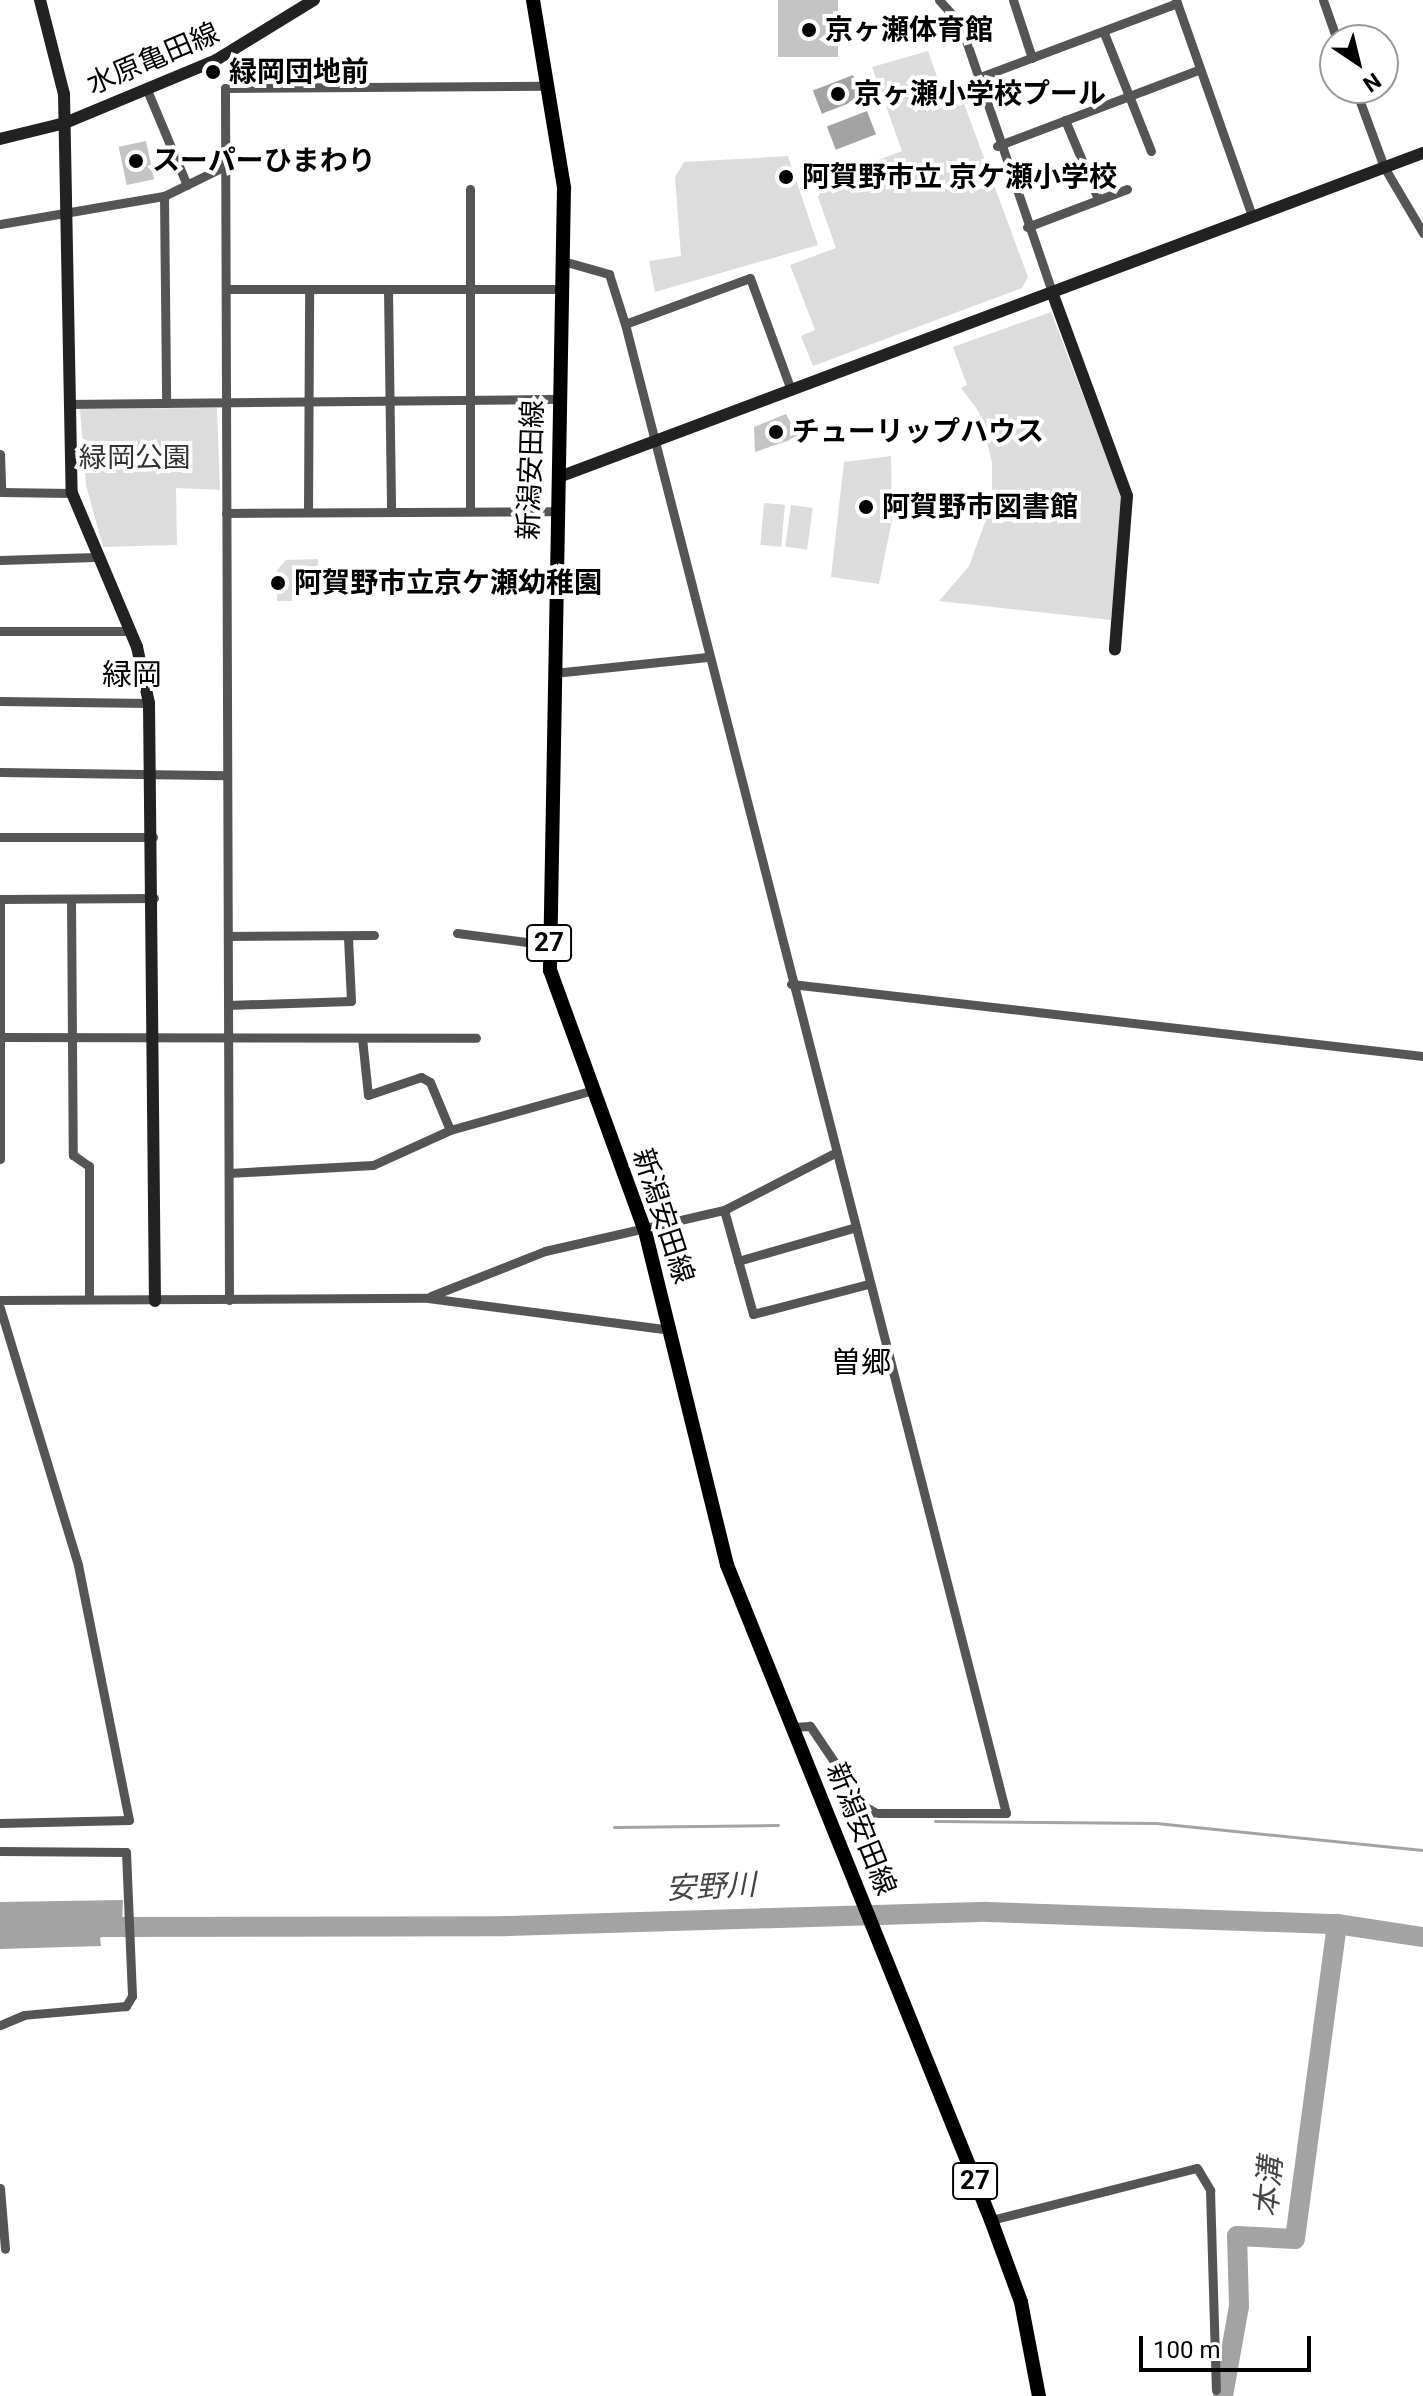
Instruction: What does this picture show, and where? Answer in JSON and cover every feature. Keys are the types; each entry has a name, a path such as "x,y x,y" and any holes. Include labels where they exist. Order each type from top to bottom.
{"main road":[{"name":"新潟安田線","path":"533,0 553,86 564,289 559,477 554,511 549,945 557,1003 645,1231 671,1330 710,1512 792,1727 991,2220 1021,2302 1039,2396"}],"street":[{"path":"40,0 65,123 70,207 68,404 72,493 95,557 130,631 149,703 154,898 155,1301"},
{"name":"水原亀田線","path":"0,139 65,123 147,90 226,55 314,0"},
{"path":"939,0 960,23 997,146 1127,496 1115,650"},
{"path":"1013,0 1032,58"},
{"path":"1323,0 1331,24"},
{"path":"975,79 1104,33 1176,2 1252,216"},
{"path":"1104,33 1151,151"},
{"path":"997,146 1198,70"},
{"path":"229,1300 225,88 553,86"},
{"path":"147,90 187,185"},
{"path":"1361,104 1384,167 1423,233"},
{"path":"1065,120 1098,199"},
{"path":"559,477 1423,153"},
{"path":"0,224 70,207 164,196 225,166"},
{"path":"470,189 470,511"},
{"path":"1027,227 1127,189"},
{"path":"164,196 166,403"},
{"path":"563,261 609,274 625,324 853,1228 1006,1813 876,1813 864,1806 810,1726 792,1727"},
{"path":"625,324 750,278 791,390"},
{"path":"226,289 564,289"},
{"path":"308,512 309,289"},
{"path":"388,289 391,512"},
{"path":"68,404 560,399"},
{"path":"0,454 1,492 72,493"},
{"path":"226,513 554,511"},
{"path":"0,560 95,557"},
{"path":"0,631 130,631"},
{"path":"554,673 707,657"},
{"path":"0,701 149,703"},
{"path":"0,772 227,775"},
{"path":"0,837 153,837"},
{"path":"0,1159 0,899 154,898"},
{"path":"71,899 73,1155 89,1166 89,1298"},
{"path":"457,933 549,945"},
{"path":"228,936 348,938 374,935"},
{"path":"228,1005 351,1001 348,938"},
{"path":"791,984 1423,1056"},
{"path":"1,1037 476,1038"},
{"path":"362,1038 368,1095 421,1077 430,1082 450,1130"},
{"path":"229,1173 373,1165 450,1130 590,1091"},
{"path":"428,1298 545,1251 645,1231 724,1210 835,1153"},
{"path":"724,1210 753,1314 868,1284"},
{"path":"738,1261 853,1228"},
{"path":"0,1300 428,1298 671,1330"},
{"path":"0,1308 78,1565 129,1820 0,1823"},
{"path":"0,1851 118,1848 131,1858 132,1996 126,2006 24,2015 0,2025"},
{"path":"991,2220 1197,2168 1210,2190 1216,2390"},
{"path":"0,2188 5,2249"}],"green space":[{"path":"928,51 947,105 963,101 1028,277 1022,288 813,366 801,336 815,330 790,265 836,248 818,197 827,179 902,151 872,67"},
{"path":"788,156 818,245 655,292 649,261 681,256 675,177 684,162"},
{"path":"1051,312 1123,500 1111,620 939,601 969,566 992,503 992,462 979,412 961,388 967,385 953,347"},
{"name":"緑岡公園","path":"217,408 220,490 176,488 177,545 103,547 86,485 80,409"},
{"name":"阿賀野市図書館","path":"891,456 892,520 879,584 831,577 844,462"},
{"path":"764,503 785,505 781,547 760,545"},
{"path":"791,505 813,508 807,550 785,547"},
{"path":"318,559 318,586 293,588 292,601 277,601 277,570 286,560"}],"shaded area":[{"name":"京ヶ瀬小学校プール","path":"853,75 862,98 822,114 813,90"},
{"path":"867,111 876,134 836,150 827,126"},
{"path":"123,1900 122,1926 100,1938 101,1946 0,1949 0,1902"}],"building":[{"name":"京ヶ瀬体育館","path":"778,0 838,0 838,57 778,57"},
{"name":"スーパーひまわり","path":"146,141 154,179 127,185 119,147"},
{"name":"チューリップハウス","path":"786,414 799,437 755,452 754,427"}],"waterway":[{"path":"935,1821 1156,1823 1423,1850"},
{"path":"614,1827 778,1825"},
{"name":"安野川","path":"96,1927 505,1926 988,1912 1337,1924 1423,1937"},
{"name":"本溝","path":"1223,2396 1239,2306 1237,2236 1295,2239 1337,1924"}],"place":[{"name":"京ヶ瀬体育館","path":"809,30"},
{"name":"緑岡団地前","path":"213,72"},
{"name":"京ヶ瀬小学校プール","path":"838,94"},
{"name":"スーパーひまわり","path":"136,161"},
{"name":"阿賀野市立 京ケ瀬小学校","path":"786,177"},
{"name":"チューリップハウス","path":"776,432"},
{"name":"阿賀野市図書館","path":"866,507"},
{"name":"阿賀野市立京ケ瀬幼稚園","path":"278,583"}],"district":[{"name":"緑岡","path":"132,675"},
{"name":"曽郷","path":"861,1363"}]}
